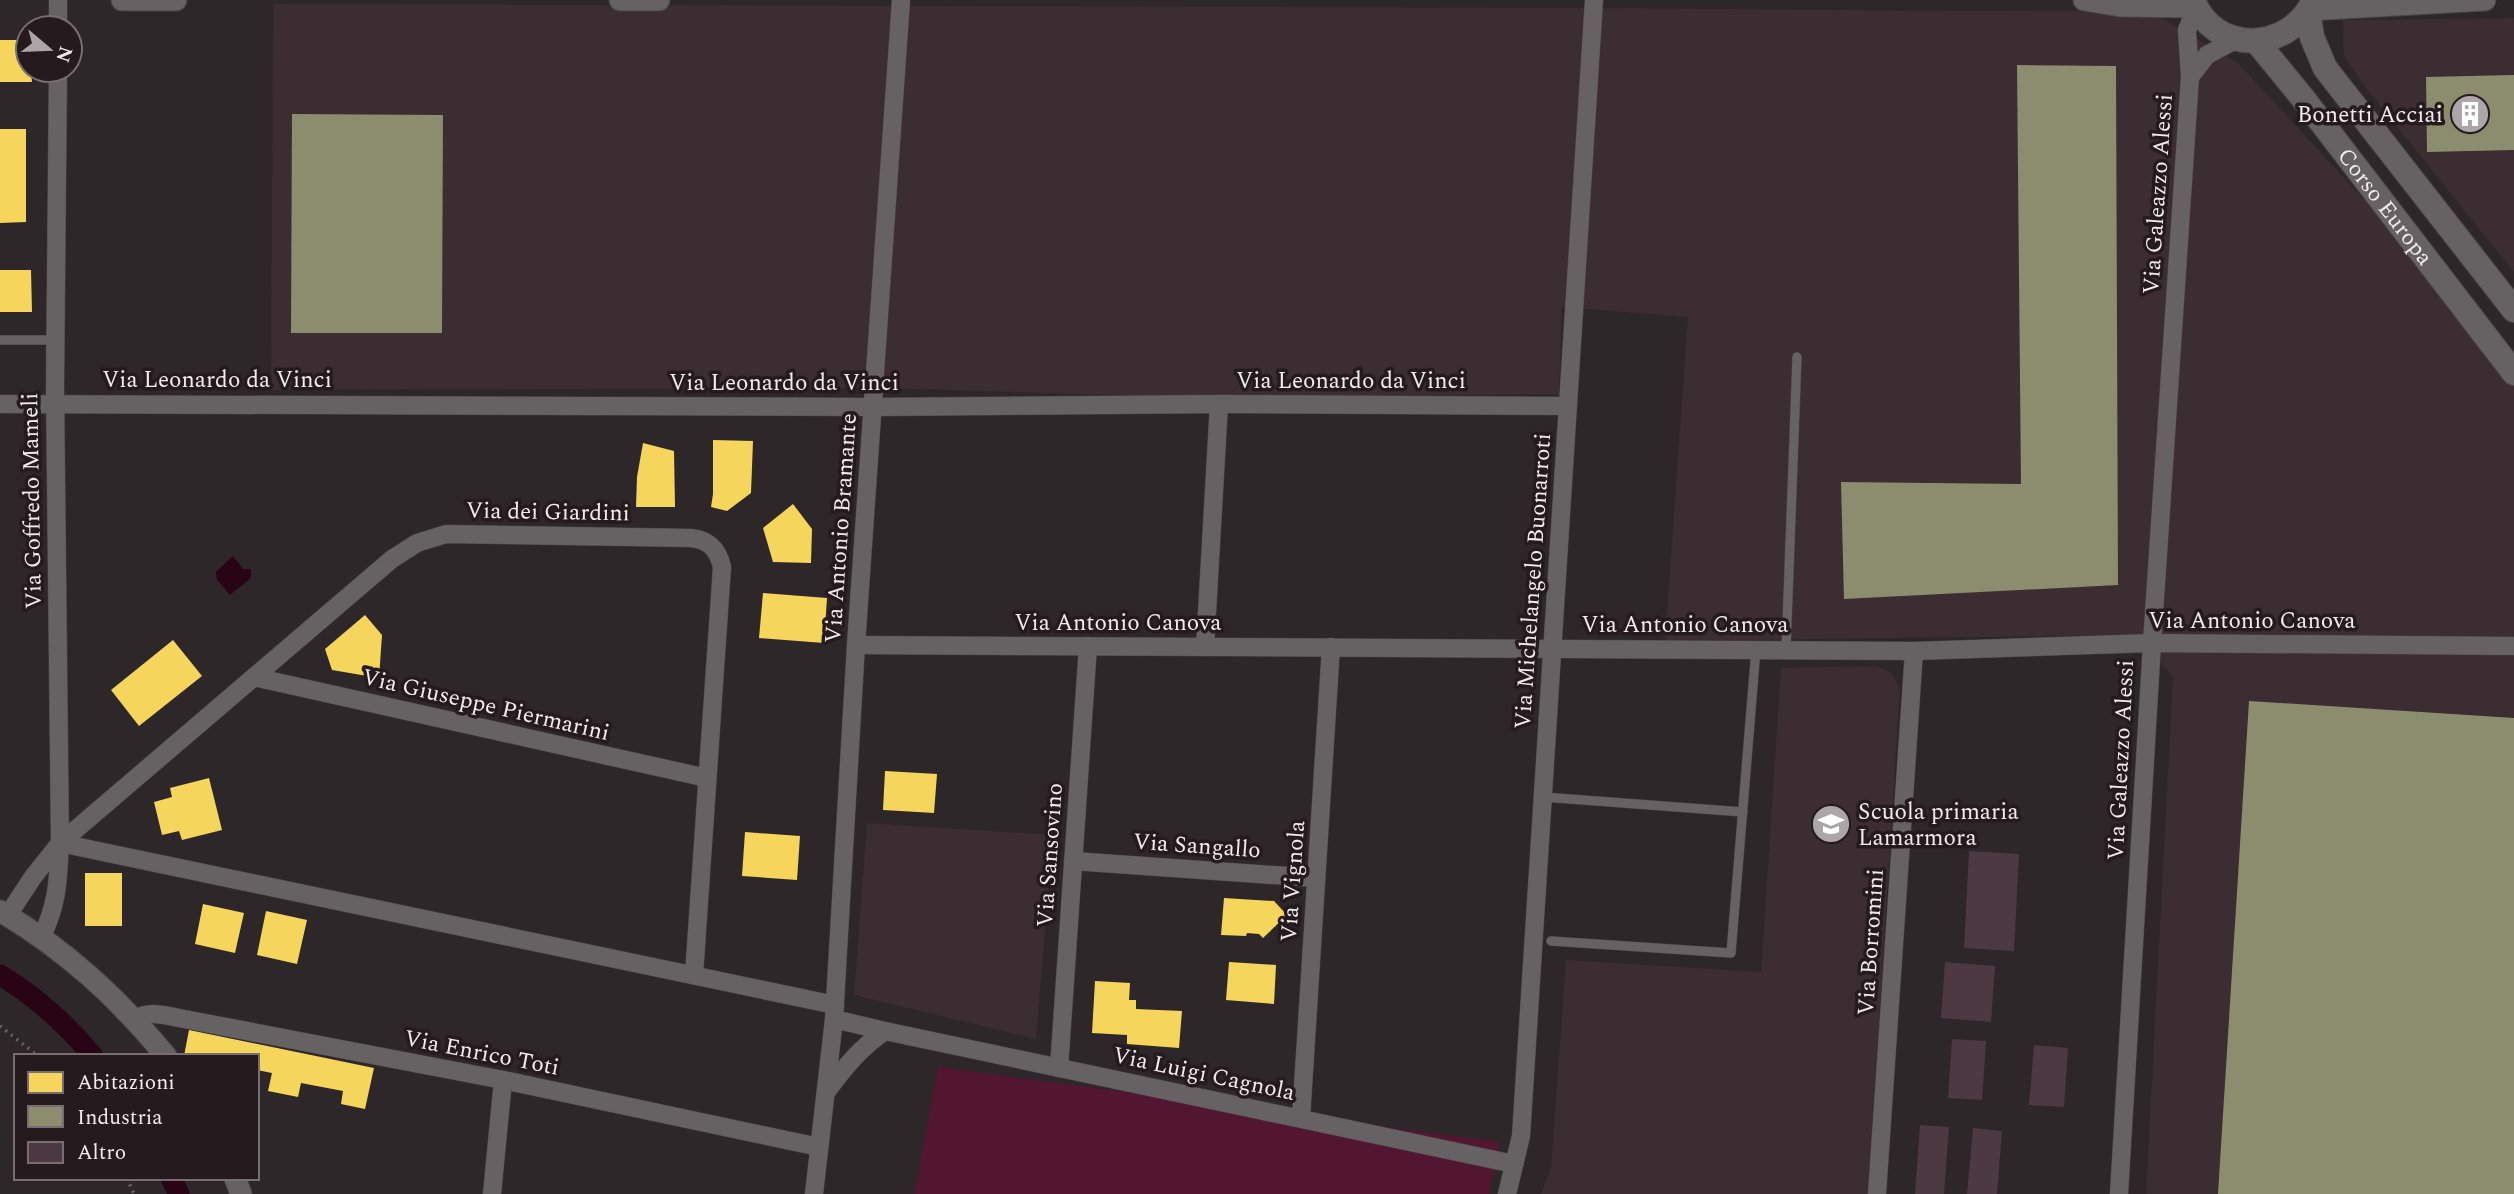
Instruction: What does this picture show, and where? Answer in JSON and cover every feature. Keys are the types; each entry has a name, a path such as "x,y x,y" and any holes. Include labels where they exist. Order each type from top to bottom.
{"main road":[{"name":"Corso Europa","path":"2195,5 2206,21 2247,41 2302,97 2514,373"},
{"name":"Corso Europa","path":"2310,7 2312,37 2325,68 2514,310"},
{"path":"2247,41 2275,38 2292,29 2305,17 2310,7"}],"street":[{"path":"122,0 176,0"},
{"path":"620,0 659,0"},
{"name":"Via Antonio Bramante","path":"814,1194 834,1012 856,645 901,0"},
{"name":"Via Michelangelo Buonarroti","path":"1507,1194 1521,1136 1594,0"},
{"path":"2084,0 2120,6 2195,5"},
{"path":"2310,7 2484,0"},
{"name":"Via Galeazzo Alessi","path":"2119,1194 2190,77 2187,30 2195,5"},
{"name":"Via Galeazzo Alessi","path":"2190,77 2207,55 2247,41"},
{"name":"Via Goffredo Mameli","path":"41,938 53,914 60,843 54,340 58,84"},
{"name":"Via Leonardo da Vinci","path":"0,404 1568,406"},
{"path":"1205,647 1219,404"},
{"name":"Via dei Giardini","path":"60,843 392,559 417,543 446,534 700,539 719,554 722,567 694,975"},
{"name":"Via Antonio Canova","path":"856,645 1914,651 2152,643 2514,646"},
{"name":"Via Sansovino","path":"1059,1068 1088,646"},
{"name":"Via Vignola","path":"1301,1118 1331,647"},
{"name":"Via Borromini","path":"1877,1194 1914,651"},
{"name":"Via Giuseppe Piermarini","path":"254,677 707,778"},
{"path":"60,843 4,913 105,988 135,1018 164,1054"},
{"name":"Via Luigi Cagnola","path":"60,843 694,975 834,1012 885,1031 1514,1164"},
{"name":"Via Sangallo","path":"1073,861 1316,878"},
{"name":"Via Enrico Toti","path":"135,1018 144,1013 152,1013 503,1080 819,1147"},
{"path":"825,1094 848,1063 870,1041 885,1031"},
{"path":"492,1194 503,1080"}],"lane":[{"path":"0,340 54,340"},
{"path":"1786,650 1797,357"},
{"path":"1551,941 1731,953 1756,649"},
{"path":"1542,797 1743,812"}],"path":[{"path":"0,1026 35,1054"}],"shaded area":[{"path":"273,4 2148,10 2238,63 2420,260 2514,384 2514,1194 2146,1194 2173,677 2136,635 1665,641 1688,317 1562,307 1559,394 1222,398 877,388 271,390"},
{"path":"2514,18 2514,272 2366,88 2344,56 2343,20"},
{"path":"233,556 243,569 251,569 251,578 230,595 217,580 216,572"},
{"name":"Scuola primaria Lamarmora","path":"1876,666 1891,672 1900,689 1868,1194 1541,1194 1551,1167 1566,960 1761,972 1781,668"},
{"path":"867,823 1053,835 1036,1039 854,995"},
{"path":"938,1067 1500,1142 1489,1194 914,1194"}],"building: Abitazioni":[{"path":"0,40 14,40 14,82 0,82"},
{"path":"0,129 26,129 26,222 0,223"},
{"path":"0,270 31,270 32,312 0,312"},
{"path":"713,440 753,441 751,493 727,511 711,507"},
{"path":"643,443 674,451 675,507 636,507 637,477"},
{"path":"793,504 812,529 811,563 773,562 763,528"},
{"path":"763,593 827,598 824,643 759,638"},
{"path":"365,615 382,635 379,678 332,670 325,649"},
{"path":"173,640 202,676 139,726 111,690"},
{"path":"885,771 937,774 934,813 883,810"},
{"path":"209,778 222,830 182,840 179,831 162,835 154,802 172,797 170,788"},
{"path":"745,832 800,836 797,880 742,876"},
{"path":"85,873 122,873 122,926 85,926"},
{"path":"1224,898 1274,901 1287,915 1263,938 1259,934 1247,933 1246,936 1221,935"},
{"path":"203,904 244,913 235,953 195,944"},
{"path":"266,911 307,920 297,964 257,955"},
{"path":"1229,962 1276,965 1274,1004 1226,1000"},
{"path":"1095,981 1130,983 1129,1000 1136,1000 1136,1009 1182,1011 1179,1048 1127,1044 1127,1035 1092,1033"},
{"path":"189,1030 374,1068 365,1109 341,1104 343,1091 301,1083 298,1097 268,1091 272,1073 259,1070 259,1054 184,1054"}],"building: Industria":[{"path":"2017,65 2116,66 2118,585 1844,599 1841,482 2021,484"},
{"name":"Bonetti Acciai","path":"2514,75 2514,150 2427,152 2426,77"},
{"path":"292,114 443,115 442,333 291,333"},
{"path":"2249,701 2514,718 2514,1194 2218,1194"}],"building: Altro":[{"path":"1969,851 2019,854 2014,951 1964,948"},
{"path":"1945,962 1995,966 1991,1022 1941,1018"},
{"path":"1952,1039 1986,1041 1982,1100 1948,1098"},
{"path":"2034,1045 2068,1048 2064,1107 2029,1105"},
{"path":"1920,1125 1949,1127 1944,1194 1915,1194"},
{"path":"1973,1128 2002,1131 1997,1194 1967,1194"}],"waterway":[{"path":"0,975 50,1011 91,1054"},
{"path":"172,1180 179,1194"}],"place":[{"name":"Bonetti Acciai","path":"2470,114"},
{"name":"Scuola primaria Lamarmora","path":"1831,824"}]}
